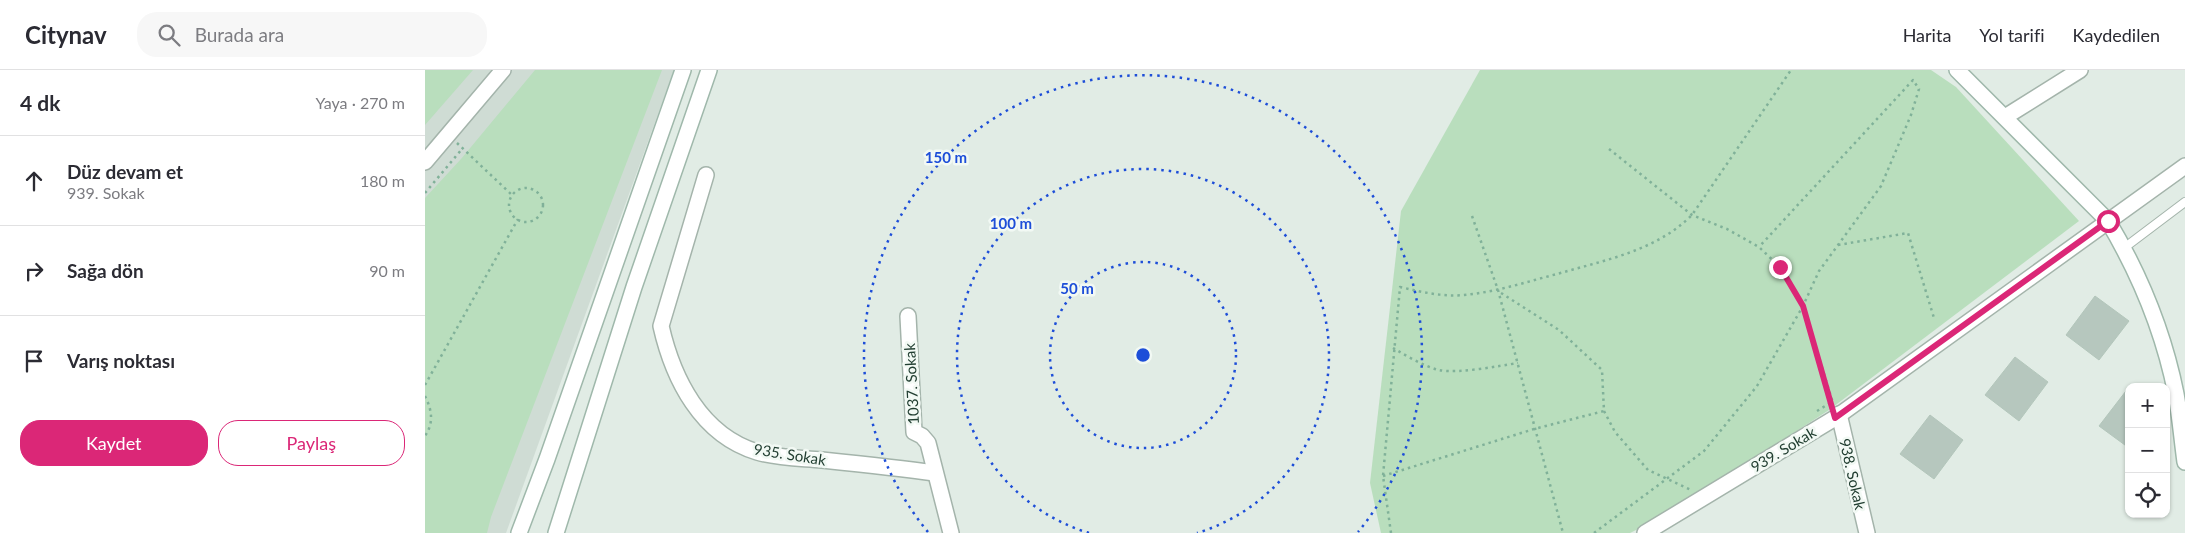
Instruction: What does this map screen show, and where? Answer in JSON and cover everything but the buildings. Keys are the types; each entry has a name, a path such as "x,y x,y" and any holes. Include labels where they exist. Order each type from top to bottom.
{"street":[{"path":"425,162 503,70"},
{"path":"519,533 547,459 683,70"},
{"path":"556,533 634,287 709,70"},
{"path":"1957,70 2108,221 2124,248 2168,358 2176,395 2185,462"},
{"path":"2005,118 2080,70"},
{"name":"939. Sokak","path":"1645,533 1836,411 2185,166"},
{"name":"935. Sokak","path":"706,175 661,326 667,350 688,396 701,417 724,436 758,453 935,472"},
{"name":"1037. Sokak","path":"907,316 914,432 923,436 928,443 951,533"},
{"name":"938. Sokak","path":"1836,411 1867,533"}],"lane":[{"path":"2124,248 2185,202"}],"path":[{"path":"1391,533 1383,476 1393,348 1400,287 1434,295 1463,295 1498,290 1629,254 1679,228 1692,215 1791,70"},
{"path":"1594,533 1704,451 1757,386 1803,306 1819,271 1881,186 1911,115 1919,89 1913,80 1759,247"},
{"path":"449,135 512,195"},
{"path":"425,193 462,149"},
{"path":"1609,149 1692,215 1727,229 1759,247 1780,267 1803,306 1836,411 1816,412"},
{"path":"521,189 532,189 540,196 542,201 541,212 529,221 518,219 511,211 510,200 512,195 521,189"},
{"path":"1472,216 1498,290 1563,533"},
{"path":"425,385 518,219"},
{"path":"1838,245 1908,233 1935,318"},
{"path":"1498,290 1559,330 1602,370 1604,412 1615,432 1648,470 1694,492"},
{"path":"1393,348 1413,360 1441,370 1474,369 1518,363"},
{"path":"425,396 430,407 431,419 425,436"},
{"path":"1383,476 1534,429 1604,412"}],"shaded area":[{"path":"425,70 674,70 506,533 425,533"}],"green space":[{"path":"425,70 473,70 425,125"},
{"path":"535,70 662,70 491,517 487,533 425,533 425,198 461,159"},
{"path":"1480,70 1931,70 1956,87 2079,221 1829,410 1668,514 1630,533 1381,533 1370,483 1401,211"}],"route":[{"path":"1780,267 1796,291 1803,306 1832,402 1835,418 2108,221"}]}
